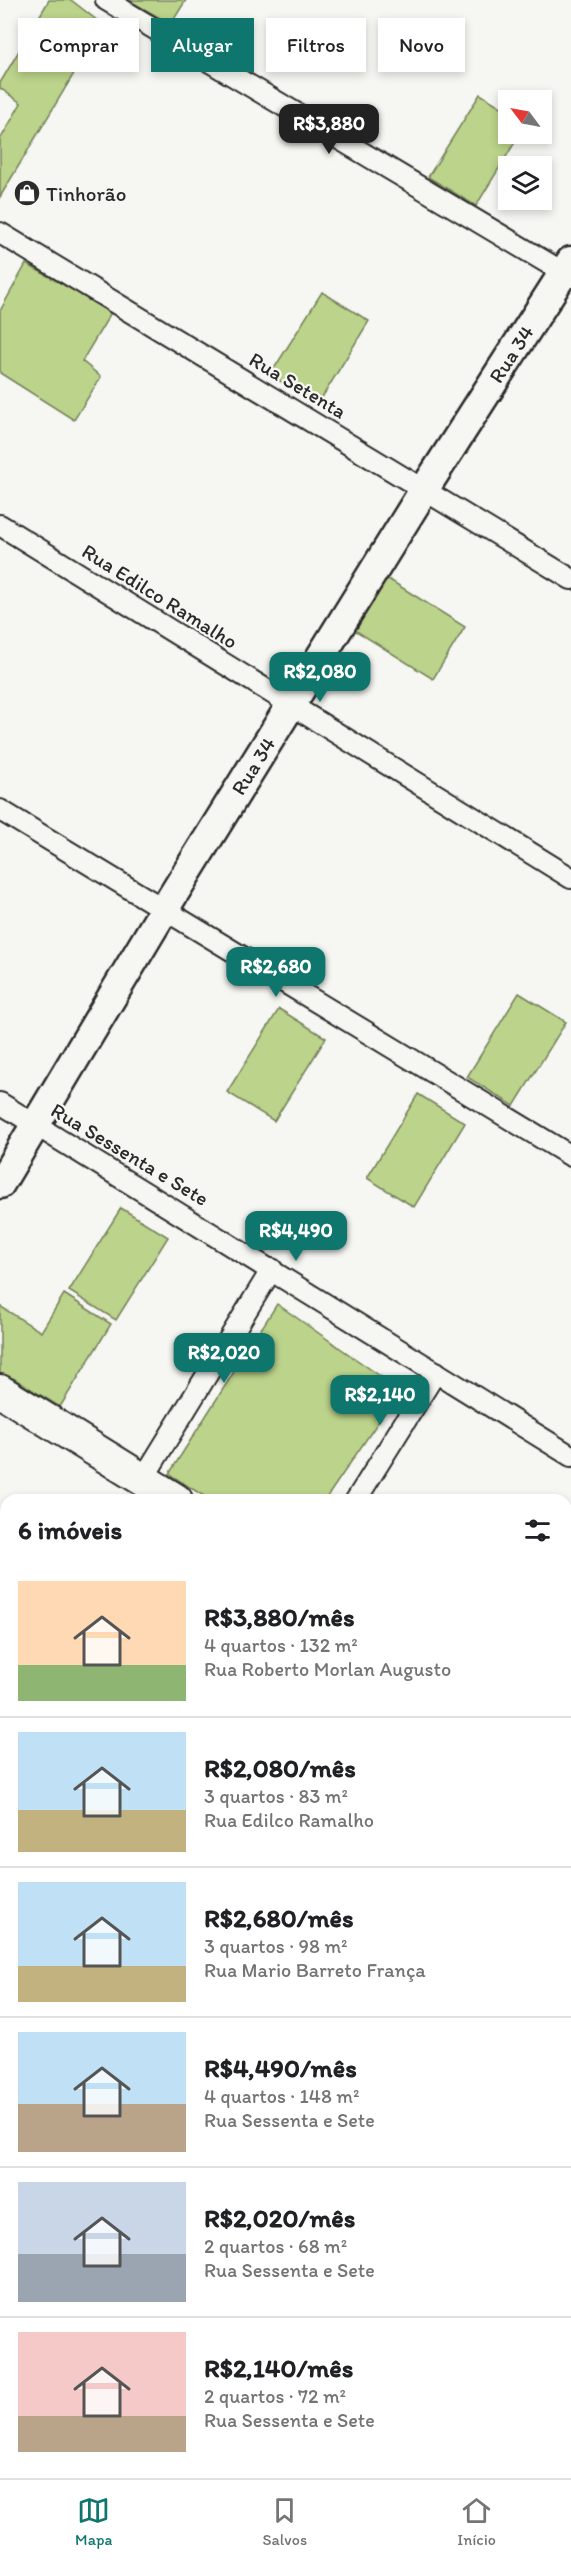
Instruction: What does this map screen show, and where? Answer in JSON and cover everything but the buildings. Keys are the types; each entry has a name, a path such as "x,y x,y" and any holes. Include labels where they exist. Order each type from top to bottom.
{"main road":[{"path":"0,1391 167,1494"}],"street":[{"path":"106,0 569,270"},
{"name":"Rua Setenta","path":"0,233 571,579"},
{"name":"Rua 34","path":"0,1184 165,908 424,489 569,270"},
{"name":"Rua Edilco Ramalho","path":"0,525 571,878"},
{"path":"0,810 571,1156"},
{"name":"Rua Sessenta e Sete","path":"0,1103 272,1269 571,1456"},
{"path":"143,1479 272,1269"},
{"path":"360,1494 436,1372"}],"green space":[{"path":"49,0 71,0 94,18 38,18"},
{"path":"128,0 186,0 175,18 160,18"},
{"path":"18,53 18,72 75,72 0,197 0,140 21,103 0,88 0,83"},
{"path":"480,94 498,105 498,144 514,144 507,156 498,156 498,170 476,206 428,177"},
{"path":"26,264 112,311 82,361 101,377 74,420 0,373 0,311"},
{"path":"322,292 369,321 318,404 270,375"},
{"path":"385,577 465,627 433,679 353,629"},
{"path":"519,993 566,1022 514,1106 467,1077"},
{"path":"279,1009 326,1038 274,1121 227,1092"},
{"path":"418,1094 465,1123 414,1207 367,1178"},
{"path":"121,1208 168,1237 116,1320 69,1291"},
{"path":"64,1294 111,1324 60,1407 13,1378 9,1383 0,1378 0,1306 41,1332"},
{"path":"277,1304 400,1390 329,1494 201,1494 169,1474"}],"place":[{"name":"Tinhorão","path":"27,193"}]}
